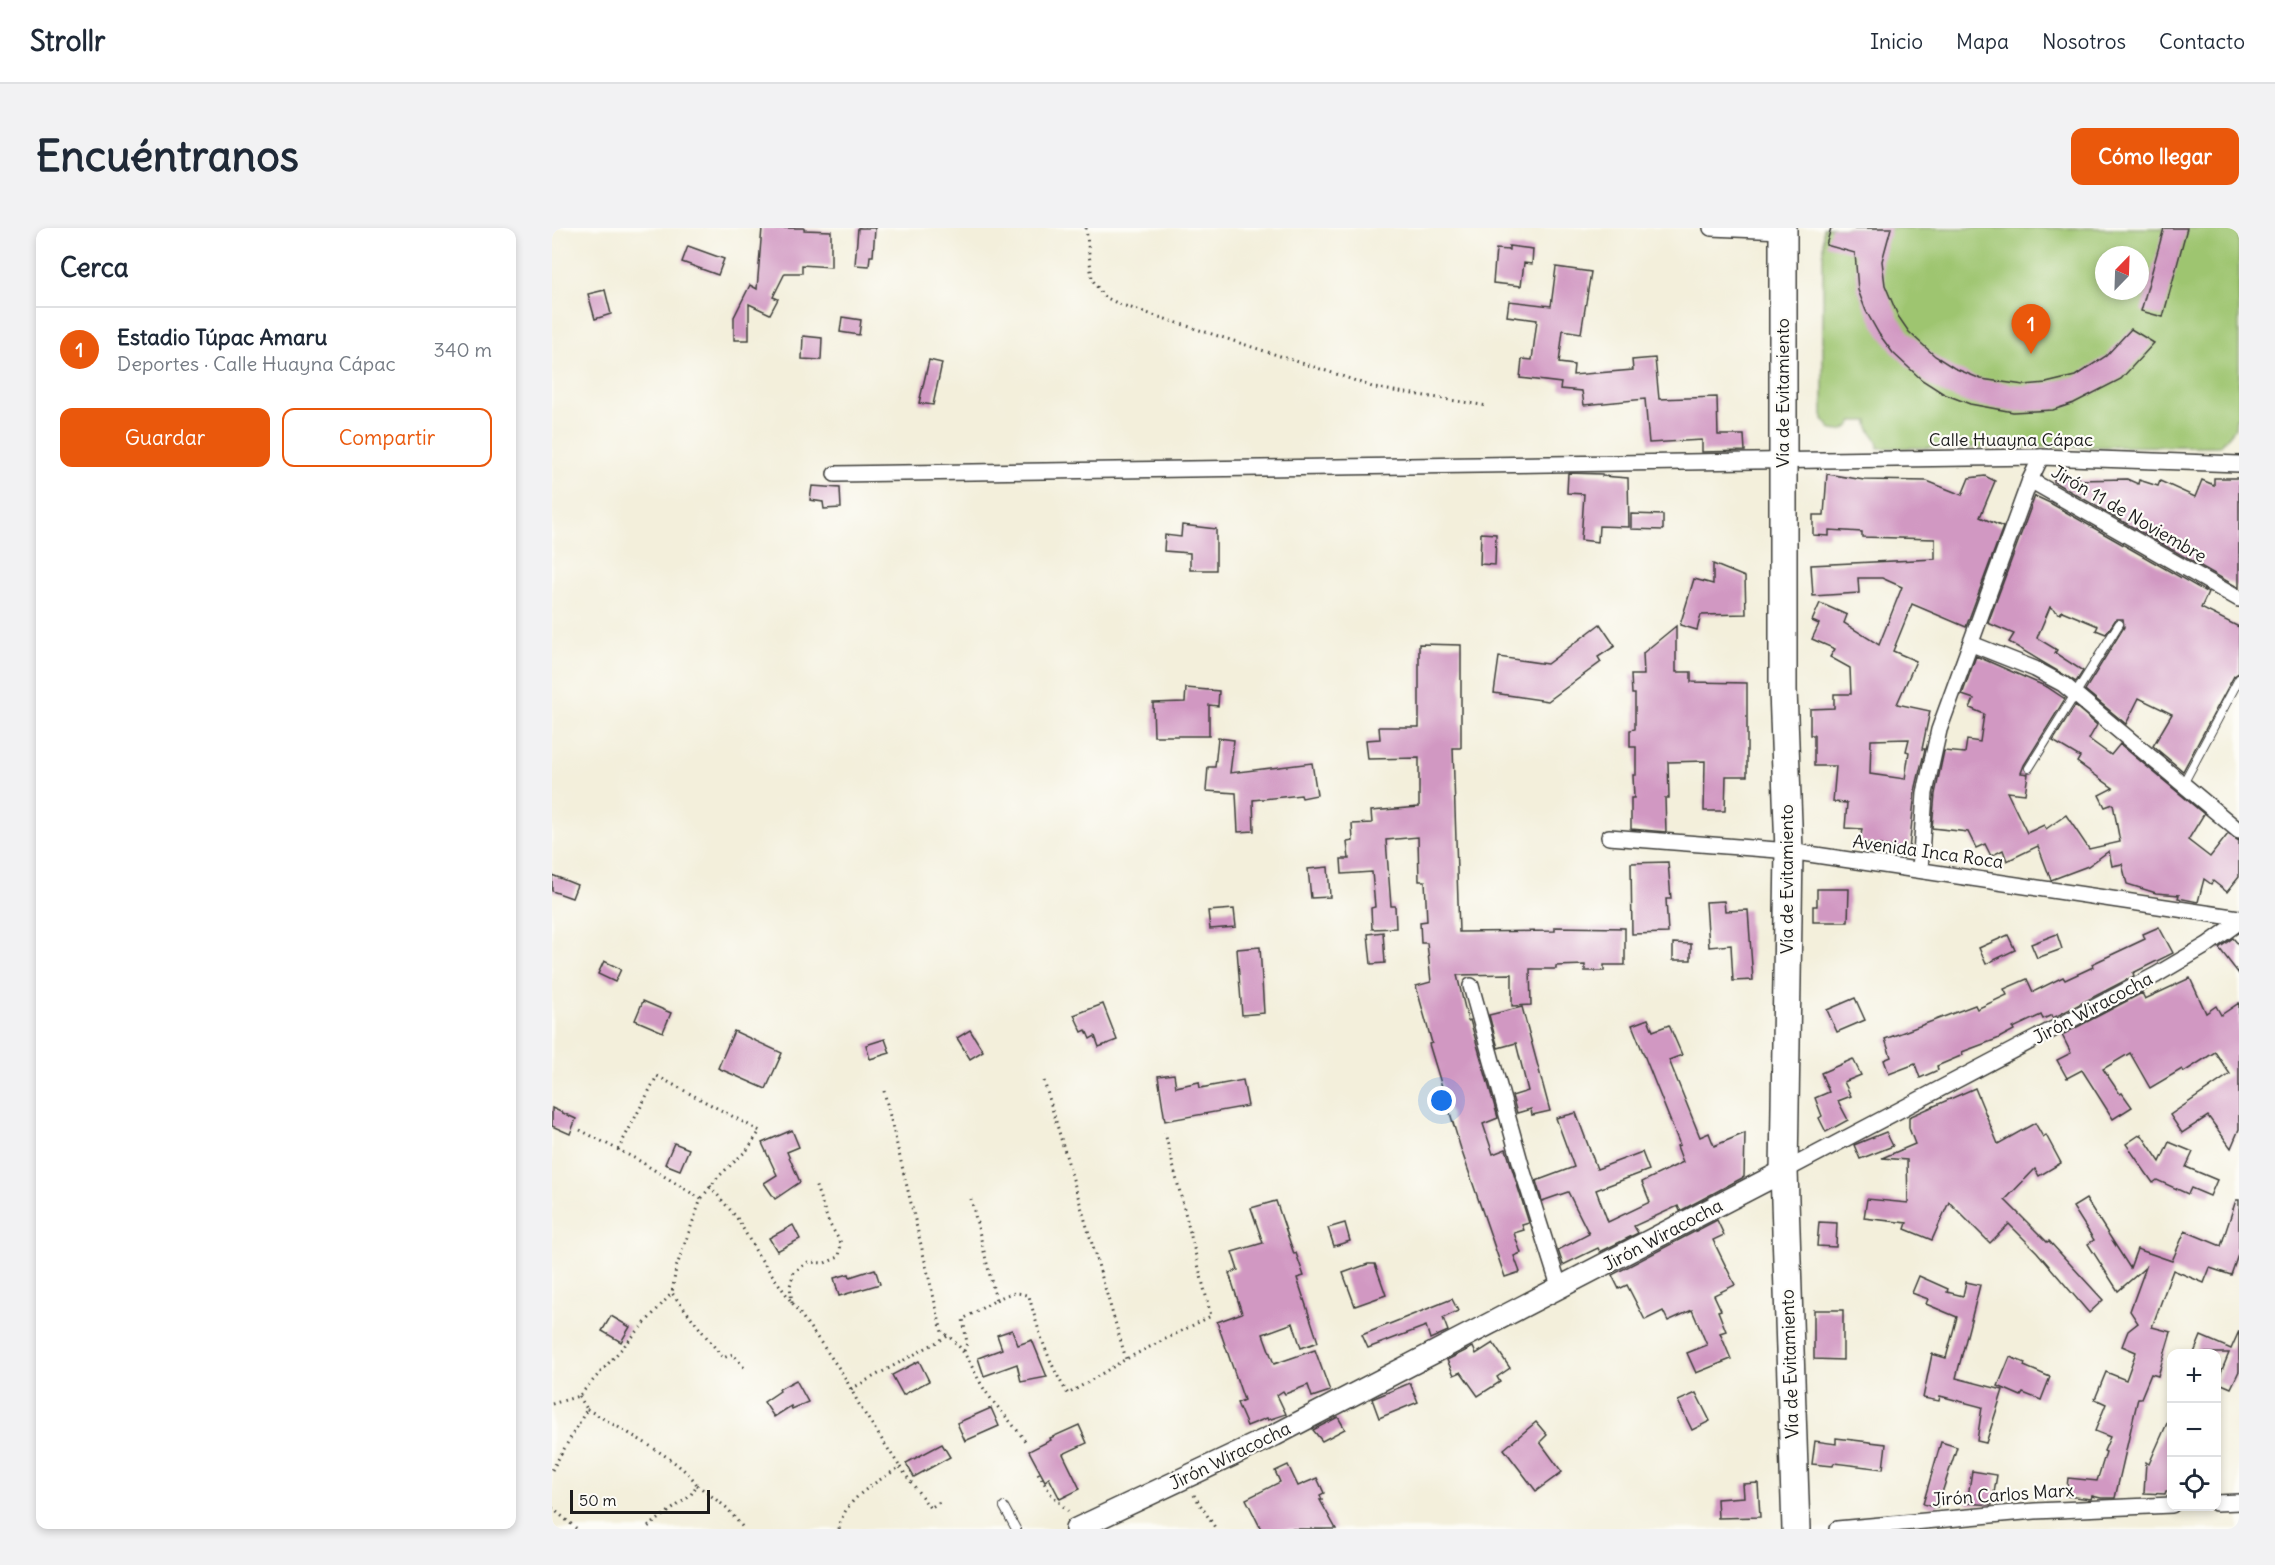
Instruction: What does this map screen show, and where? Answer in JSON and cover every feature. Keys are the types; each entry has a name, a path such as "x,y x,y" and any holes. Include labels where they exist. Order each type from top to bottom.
{"highway":[{"name":"Vía de Evitamiento","path":"1783,229 1783,690 1789,852 1784,1171 1796,1529"}],"street":[{"path":"1711,228 1783,229"},
{"path":"1920,870 1925,793 1939,730 2030,480 2041,457"},
{"name":"Calle Huayna Cápac","path":"835,474 2041,457 2239,464"},
{"name":"Jirón 11 de Noviembre","path":"2030,480 2239,599"},
{"path":"1972,644 2035,669 2062,684 2239,831"},
{"name":"Avenida Inca Roca","path":"1609,837 1789,852 2239,920"},
{"name":"Jirón Wiracocha","path":"1078,1528 1275,1436 1784,1171 2156,975 2207,945 2239,920"},
{"path":"1471,986 1523,1172 1560,1288"},
{"path":"2221,1503 2239,1502"},
{"name":"Jirón Carlos Marx","path":"1838,1529 2035,1511 2167,1505"}],"lane":[{"path":"2029,768 2119,624"},
{"path":"2183,784 2239,679"},
{"path":"1004,1507 1016,1529"}],"path":[{"path":"1086,228 1092,279 1103,296 1119,304 1376,388 1488,406"},
{"path":"552,1404 579,1395 672,1293 676,1268 701,1199 710,1185 747,1150 760,1131 657,1076 618,1150"},
{"path":"1044,1081 1126,1359"},
{"path":"884,1091 942,1332 964,1351 984,1390 1025,1441"},
{"path":"580,1130 701,1199"},
{"path":"964,1351 967,1343 963,1319 1008,1294 1019,1292 1029,1296 1040,1337 1059,1380 1068,1394 1126,1359 1211,1316 1165,1133"},
{"path":"793,1304 790,1286 794,1272 808,1262 825,1263 838,1257 841,1243 829,1223 815,1184"},
{"path":"710,1185 737,1218 758,1256 826,1350 861,1408 930,1508 943,1500"},
{"path":"971,1199 996,1300"},
{"path":"672,1293 723,1359 733,1354 746,1370"},
{"path":"851,1389 948,1336"},
{"path":"579,1395 587,1409 658,1451 693,1478 697,1485 727,1508 744,1529"},
{"path":"552,1470 587,1409"},
{"path":"839,1529 849,1506 867,1489 900,1467"},
{"path":"1038,1473 1051,1494 1067,1510 1078,1528"},
{"path":"1183,1479 1216,1529"},
{"path":"645,1529 690,1496 697,1485"},
{"path":"552,1509 577,1529"}],"green space":[{"path":"1823,228 2239,228 2239,417 2236,418 2235,428 2220,446 1878,448 1868,421 1853,421 1844,430 1832,430 1823,419"}],"building":[{"path":"762,228 804,228 804,230 831,231 831,267 802,265 802,273 785,273 773,297 778,299 770,314 749,304 749,340 734,340 734,317 750,285 757,289"},
{"path":"858,228 875,228 873,256 870,256 869,266 855,265"},
{"path":"1831,228 1891,228 1882,261 1885,285 1898,316 1909,332 1935,356 1954,368 1981,379 2024,385 2046,383 2075,376 2106,356 2131,329 2154,343 2121,379 2074,403 2053,410 2013,412 1970,404 1944,394 1922,380 1893,353 1866,311 1858,290 1855,253 1826,245"},
{"path":"2164,228 2187,228 2163,317 2141,311 2144,300 2149,300 2149,282"},
{"path":"688,246 724,259 718,275 682,262"},
{"path":"1509,246 1533,249 1532,264 1524,263 1521,286 1493,283 1496,249 1509,250"},
{"path":"1556,267 1591,272 1581,333 1563,330 1559,363 1574,365 1573,375 1633,370 1632,360 1655,358 1659,399 1717,397 1718,435 1744,435 1745,451 1702,452 1702,440 1649,443 1645,399 1584,405 1582,391 1560,389 1561,383 1520,378 1522,359 1532,360 1537,320 1507,316 1509,301 1551,306"},
{"path":"605,290 611,314 595,319 588,294"},
{"path":"842,317 861,320 859,335 840,332"},
{"path":"803,336 822,338 821,360 802,359"},
{"path":"929,360 942,363 933,405 919,403"},
{"path":"1568,473 1602,474 1602,476 1628,478 1629,527 1599,526 1598,542 1581,540 1584,494 1567,493"},
{"path":"1827,474 1864,480 1927,481 1962,495 1969,478 1985,476 1995,481 1980,517 2003,527 1966,627 1912,604 1893,651 1916,661 1897,704 1930,711 1922,749 1925,749 1915,791 1909,850 1860,842 1862,829 1845,828 1847,803 1833,802 1836,766 1814,766 1814,735 1810,735 1810,709 1834,708 1834,694 1851,694 1850,668 1830,657 1835,649 1812,639 1819,624 1812,621 1820,603 1847,615 1844,623 1879,645 1902,587 1882,578 1858,578 1859,593 1813,596 1811,565 1935,559 1935,539 1862,537 1862,532 1829,530 1829,536 1813,535 1813,515 1824,515","holes":["1909,739 1906,751 1909,752 1905,779 1870,774 1871,740"]},
{"path":"2054,477 2079,478 2079,480 2127,479 2138,484 2139,480 2158,486 2160,481 2195,497 2202,480 2214,485 2214,478 2239,478 2239,588 2054,482"},
{"path":"812,486 840,488 841,508 824,509 823,502 810,500"},
{"path":"2035,496 2208,593 2201,608 2239,627 2239,673 2234,676 2183,771 2153,746 2172,714 2139,698 2126,724 2085,690 2124,627 2123,619 2116,619 2106,634 2096,630 2098,626 2062,611 2060,614 2050,607 2037,638 2057,650 2055,653 2083,671 2076,682 2009,642 2014,634 1988,623"},
{"path":"1631,514 1663,515 1663,530 1631,529"},
{"path":"1182,525 1216,529 1216,570 1190,570 1190,553 1164,551 1165,535 1181,537"},
{"path":"1481,533 1496,534 1495,565 1480,564"},
{"path":"1713,564 1745,577 1746,614 1701,615 1697,630 1680,625 1694,579 1713,584"},
{"path":"1600,624 1615,646 1598,657 1601,662 1548,701 1494,693 1499,657 1547,664"},
{"path":"1676,626 1676,672 1691,672 1691,682 1747,683 1747,776 1726,776 1725,811 1704,811 1705,761 1668,762 1669,798 1665,798 1666,832 1631,829 1631,798 1634,798 1633,775 1636,775 1636,747 1630,747 1630,730 1635,729 1635,694 1632,694 1631,675 1644,675 1643,653"},
{"path":"1419,644 1461,645 1461,748 1453,748 1459,932 1555,931 1555,927 1625,928 1625,965 1604,965 1604,971 1585,971 1585,965 1556,966 1556,969 1530,969 1531,1005 1512,1006 1512,974 1457,975 1468,1021 1470,1020 1498,1118 1483,1124 1493,1154 1506,1149 1529,1223 1522,1225 1524,1230 1514,1233 1521,1253 1514,1256 1520,1272 1505,1277 1461,1149 1429,1044 1432,1043 1416,986 1431,982 1427,943 1421,943 1420,922 1427,921 1425,881 1419,881 1418,837 1386,840 1391,906 1395,906 1396,928 1372,929 1371,908 1375,907 1372,872 1342,874 1341,859 1349,859 1347,842 1353,841 1352,824 1372,823 1371,811 1419,807 1419,758 1368,759 1366,740 1380,739 1379,727 1419,727"},
{"path":"1976,656 2047,687 2065,699 2024,765 2021,773 2028,774 2025,794 2007,792 2027,833 2044,825 2046,829 2066,815 2089,849 2120,842 2113,804 2105,807 2099,795 2113,788 2077,762 2080,757 2053,741 2075,706 2097,725 2089,739 2111,755 2120,744 2204,814 2188,840 2210,857 2228,834 2239,841 2239,877 2227,892 2213,881 2211,884 2204,879 2198,902 2178,898 2179,895 2156,893 2127,884 2122,864 2112,866 2109,851 2088,866 2051,880 2038,846 2007,861 2003,850 1991,856 1985,844 1976,848 1968,832 1932,828 1935,794 1944,751 1965,753 1967,740 1980,742 1984,714 1970,708 1974,699 1962,695"},
{"path":"1186,688 1219,691 1218,706 1209,705 1209,736 1154,736 1153,703 1185,702"},
{"path":"1218,738 1234,740 1230,773 1312,763 1317,795 1302,798 1301,795 1253,800 1254,831 1238,832 1236,793 1206,791 1208,767 1215,767"},
{"path":"1668,862 1671,899 1666,899 1668,933 1632,934 1631,863"},
{"path":"1328,867 1330,897 1311,898 1308,869"},
{"path":"552,875 577,885 572,898 552,891"},
{"path":"1817,889 1849,889 1848,922 1813,922 1813,906 1817,906"},
{"path":"1724,901 1725,911 1748,910 1753,980 1733,981 1731,945 1709,947 1706,902"},
{"path":"1234,909 1236,927 1210,929 1208,911"},
{"path":"2159,927 2173,953 2133,973 2134,976 2053,1018 2052,1015 2043,1019 2041,1015 2013,1028 2014,1030 1997,1039 1962,1052 1963,1055 1937,1066 1938,1070 1920,1078 1915,1064 1889,1074 1884,1060 1891,1057 1885,1039 1975,1005 1977,1009 2007,995 2004,989 2027,979 2033,992 2063,977 2065,980 2093,967 2092,964 2145,939 2143,934"},
{"path":"1383,932 1385,963 1371,964 1368,934"},
{"path":"2057,934 2062,949 2037,958 2031,944"},
{"path":"2008,935 2015,950 1986,964 1979,948"},
{"path":"2233,938 2239,945 2239,974 2219,948"},
{"path":"1673,943 1691,944 1691,960 1673,960"},
{"path":"1260,947 1264,1013 1242,1015 1237,949"},
{"path":"604,961 621,969 615,982 598,974"},
{"path":"2190,978 2206,1013 2216,1006 2221,1015 2239,1003 2239,1129 2231,1148 2208,1116 2182,1133 2170,1115 2230,1074 2215,1052 2184,1072 2182,1069 2150,1088 2130,1053 2103,1069 2132,1107 2113,1119 2082,1070 2067,1078 2057,1060 2071,1053 2062,1035 2142,993 2145,999"},
{"path":"1855,998 1865,1020 1837,1032 1827,1010"},
{"path":"643,1001 671,1013 663,1032 635,1020"},
{"path":"1103,1004 1117,1040 1099,1047 1095,1036 1090,1039 1086,1030 1082,1032 1074,1015"},
{"path":"1522,1007 1550,1111 1532,1115 1531,1109 1517,1113 1512,1096 1528,1091 1516,1043 1498,1048 1489,1015"},
{"path":"1648,1019 1653,1031 1669,1025 1682,1055 1669,1060 1700,1137 1709,1133 1714,1146 1745,1133 1744,1177 1680,1211 1678,1206 1634,1226 1638,1233 1600,1252 1598,1248 1563,1265 1558,1250 1589,1234 1568,1192 1542,1201 1536,1181 1574,1167 1556,1118 1576,1113 1597,1169 1642,1152 1649,1170 1596,1190 1608,1222 1650,1202 1642,1182 1683,1162 1677,1146 1680,1145 1632,1025"},
{"path":"970,1030 983,1051 970,1059 957,1038"},
{"path":"734,1031 782,1053 766,1089 718,1068"},
{"path":"885,1039 890,1053 870,1059 866,1045"},
{"path":"1853,1059 1861,1075 1844,1082 1851,1096 1838,1101 1848,1120 1826,1132 1819,1118 1822,1116 1815,1098 1829,1092 1821,1073"},
{"path":"1174,1074 1176,1087 1199,1082 1200,1088 1243,1080 1248,1106 1165,1121 1158,1076"},
{"path":"1975,1088 1998,1144 2035,1123 2043,1137 2046,1135 2061,1163 2039,1176 2035,1169 2005,1200 2047,1242 2049,1241 2103,1300 2089,1313 2037,1252 2009,1224 1990,1243 1949,1202 1932,1240 1905,1229 1907,1223 1864,1218 1867,1199 1908,1203 1907,1160 1882,1158 1915,1144 1909,1128 1909,1117"},
{"path":"552,1108 576,1119 570,1134 552,1126"},
{"path":"792,1130 799,1147 787,1152 800,1182 775,1199 764,1183 777,1175 762,1143"},
{"path":"1886,1132 1893,1146 1860,1159 1854,1145"},
{"path":"2141,1134 2160,1162 2169,1142 2193,1152 2186,1167 2217,1180 2210,1196 2191,1188 2188,1194 2157,1180 2153,1183 2126,1144"},
{"path":"674,1143 689,1149 680,1170 665,1164"},
{"path":"2086,1199 2130,1268 2137,1249 2172,1261 2185,1231 2221,1246 2236,1200 2239,1200 2239,1252 2231,1275 2210,1268 2204,1283 2173,1270 2152,1327 2171,1332 2158,1376 2151,1374 2141,1398 2138,1398 2115,1498 2092,1496 2091,1499 2066,1496 2068,1478 2097,1481 2110,1437 2095,1431 2106,1404 2095,1399 2106,1372 2126,1380 2136,1352 2122,1346 2128,1331 2138,1323 2130,1311 2146,1267 2118,1291 2088,1244 2094,1240 2073,1207"},
{"path":"1276,1201 1304,1276 1297,1278 1318,1342 1301,1348 1293,1323 1263,1334 1274,1364 1315,1350 1330,1391 1312,1397 1308,1385 1285,1394 1283,1391 1277,1395 1286,1414 1247,1426 1237,1403 1244,1400 1217,1322 1242,1313 1229,1273 1238,1270 1232,1252 1263,1243 1251,1208"},
{"path":"1717,1220 1724,1235 1713,1240 1735,1285 1714,1295 1721,1310 1718,1311 1726,1331 1720,1333 1731,1359 1696,1373 1687,1353 1707,1345 1692,1310 1668,1321 1663,1311 1645,1320 1627,1285 1619,1289 1612,1275"},
{"path":"1819,1222 1837,1223 1836,1247 1817,1246"},
{"path":"1345,1223 1350,1241 1334,1246 1328,1228"},
{"path":"793,1225 800,1239 777,1251 769,1238"},
{"path":"1368,1264 1375,1264 1386,1295 1355,1306 1343,1273"},
{"path":"875,1269 880,1284 839,1296 834,1278 849,1274 850,1277"},
{"path":"1919,1276 1948,1289 1947,1292 1963,1296 1966,1282 1980,1285 1956,1378 2003,1390 1986,1443 1977,1441 1982,1407 1940,1396 1939,1401 1923,1398 1932,1354 1946,1358 1957,1317 1926,1304 1928,1299 1912,1293"},
{"path":"1452,1299 1458,1311 1443,1318 1448,1331 1430,1339 1426,1326 1368,1348 1362,1335"},
{"path":"1814,1310 1843,1310 1843,1360 1814,1359"},
{"path":"611,1316 630,1327 621,1342 602,1331"},
{"path":"1012,1330 1018,1345 1032,1340 1047,1377 1021,1382 1017,1364 984,1376 978,1358 1002,1349 997,1335"},
{"path":"2239,1331 2239,1371 2231,1388 2221,1384 2221,1372 2229,1353 2221,1353 2221,1349 2196,1349 2201,1336 2231,1349"},
{"path":"1493,1343 1510,1368 1497,1377 1500,1382 1478,1396 1461,1372 1454,1375 1447,1360 1473,1347 1476,1354"},
{"path":"2010,1357 2050,1377 2041,1400 2023,1393 2021,1396 1998,1386"},
{"path":"919,1361 929,1381 903,1395 892,1375"},
{"path":"796,1380 808,1402 792,1409 791,1406 774,1417 764,1402 780,1391 779,1389"},
{"path":"1410,1383 1418,1402 1379,1418 1372,1399"},
{"path":"1696,1393 1710,1421 1692,1430 1678,1401"},
{"path":"991,1408 999,1426 965,1441 957,1423"},
{"path":"1338,1417 1345,1429 1322,1441 1313,1430"},
{"path":"1536,1422 1547,1435 1540,1442 1562,1472 1536,1491 1504,1449"},
{"path":"2167,1423 2167,1491 2165,1494 2144,1493 2146,1462 2149,1464"},
{"path":"1079,1425 1087,1443 1063,1454 1080,1489 1060,1499 1049,1478 1045,1481 1029,1451 1051,1440 1050,1438"},
{"path":"1836,1438 1886,1444 1883,1469 1834,1463 1833,1466 1812,1464 1815,1441 1836,1444"},
{"path":"1941,1442 1957,1447 1937,1508 1923,1504"},
{"path":"942,1444 950,1457 914,1477 906,1463"},
{"path":"1288,1465 1298,1486 1317,1478 1324,1493 1320,1495 1322,1500 1320,1500 1336,1529 1261,1529 1246,1499 1280,1482 1275,1471"},
{"path":"1972,1471 1997,1475 1992,1505 1967,1503"},
{"path":"1758,1483 1760,1517 1718,1518 1717,1499 1744,1497 1743,1484"}],"place":[{"name":"Estadio Túpac Amaru","path":"2031,354"}]}
